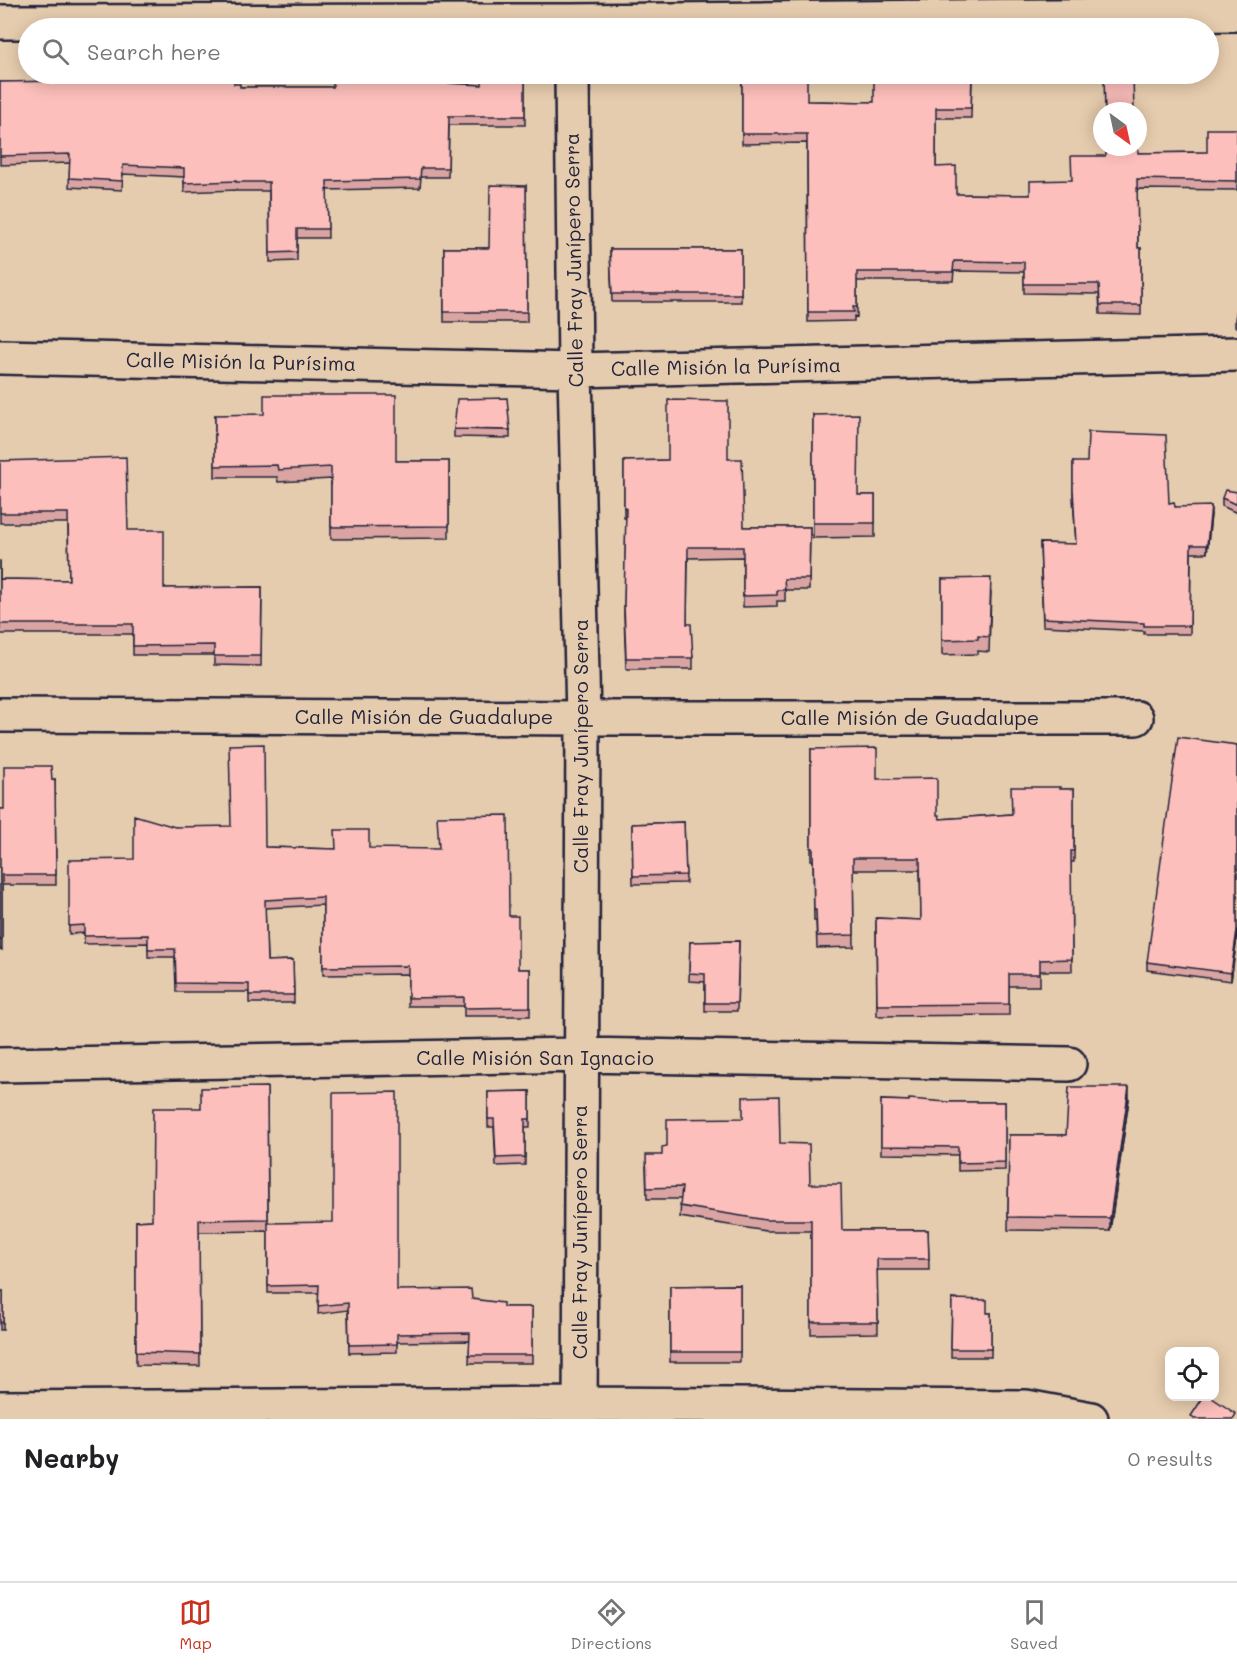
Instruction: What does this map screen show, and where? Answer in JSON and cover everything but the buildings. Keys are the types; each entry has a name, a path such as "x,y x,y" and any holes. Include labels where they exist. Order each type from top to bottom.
{"street":[{"path":"381,18 1237,14"},
{"path":"0,22 18,22"},
{"name":"Calle Fray Junípero Serra","path":"572,84 575,370 583,718 580,1411"},
{"name":"Calle Misión la Purísima","path":"0,357 575,370 1237,354"},
{"name":"Calle Misión de Guadalupe","path":"0,715 1136,718"},
{"name":"Calle Misión San Ignacio","path":"0,1065 581,1055 1070,1064"},
{"path":"0,1408 580,1411 1026,1407 1091,1419"}]}
